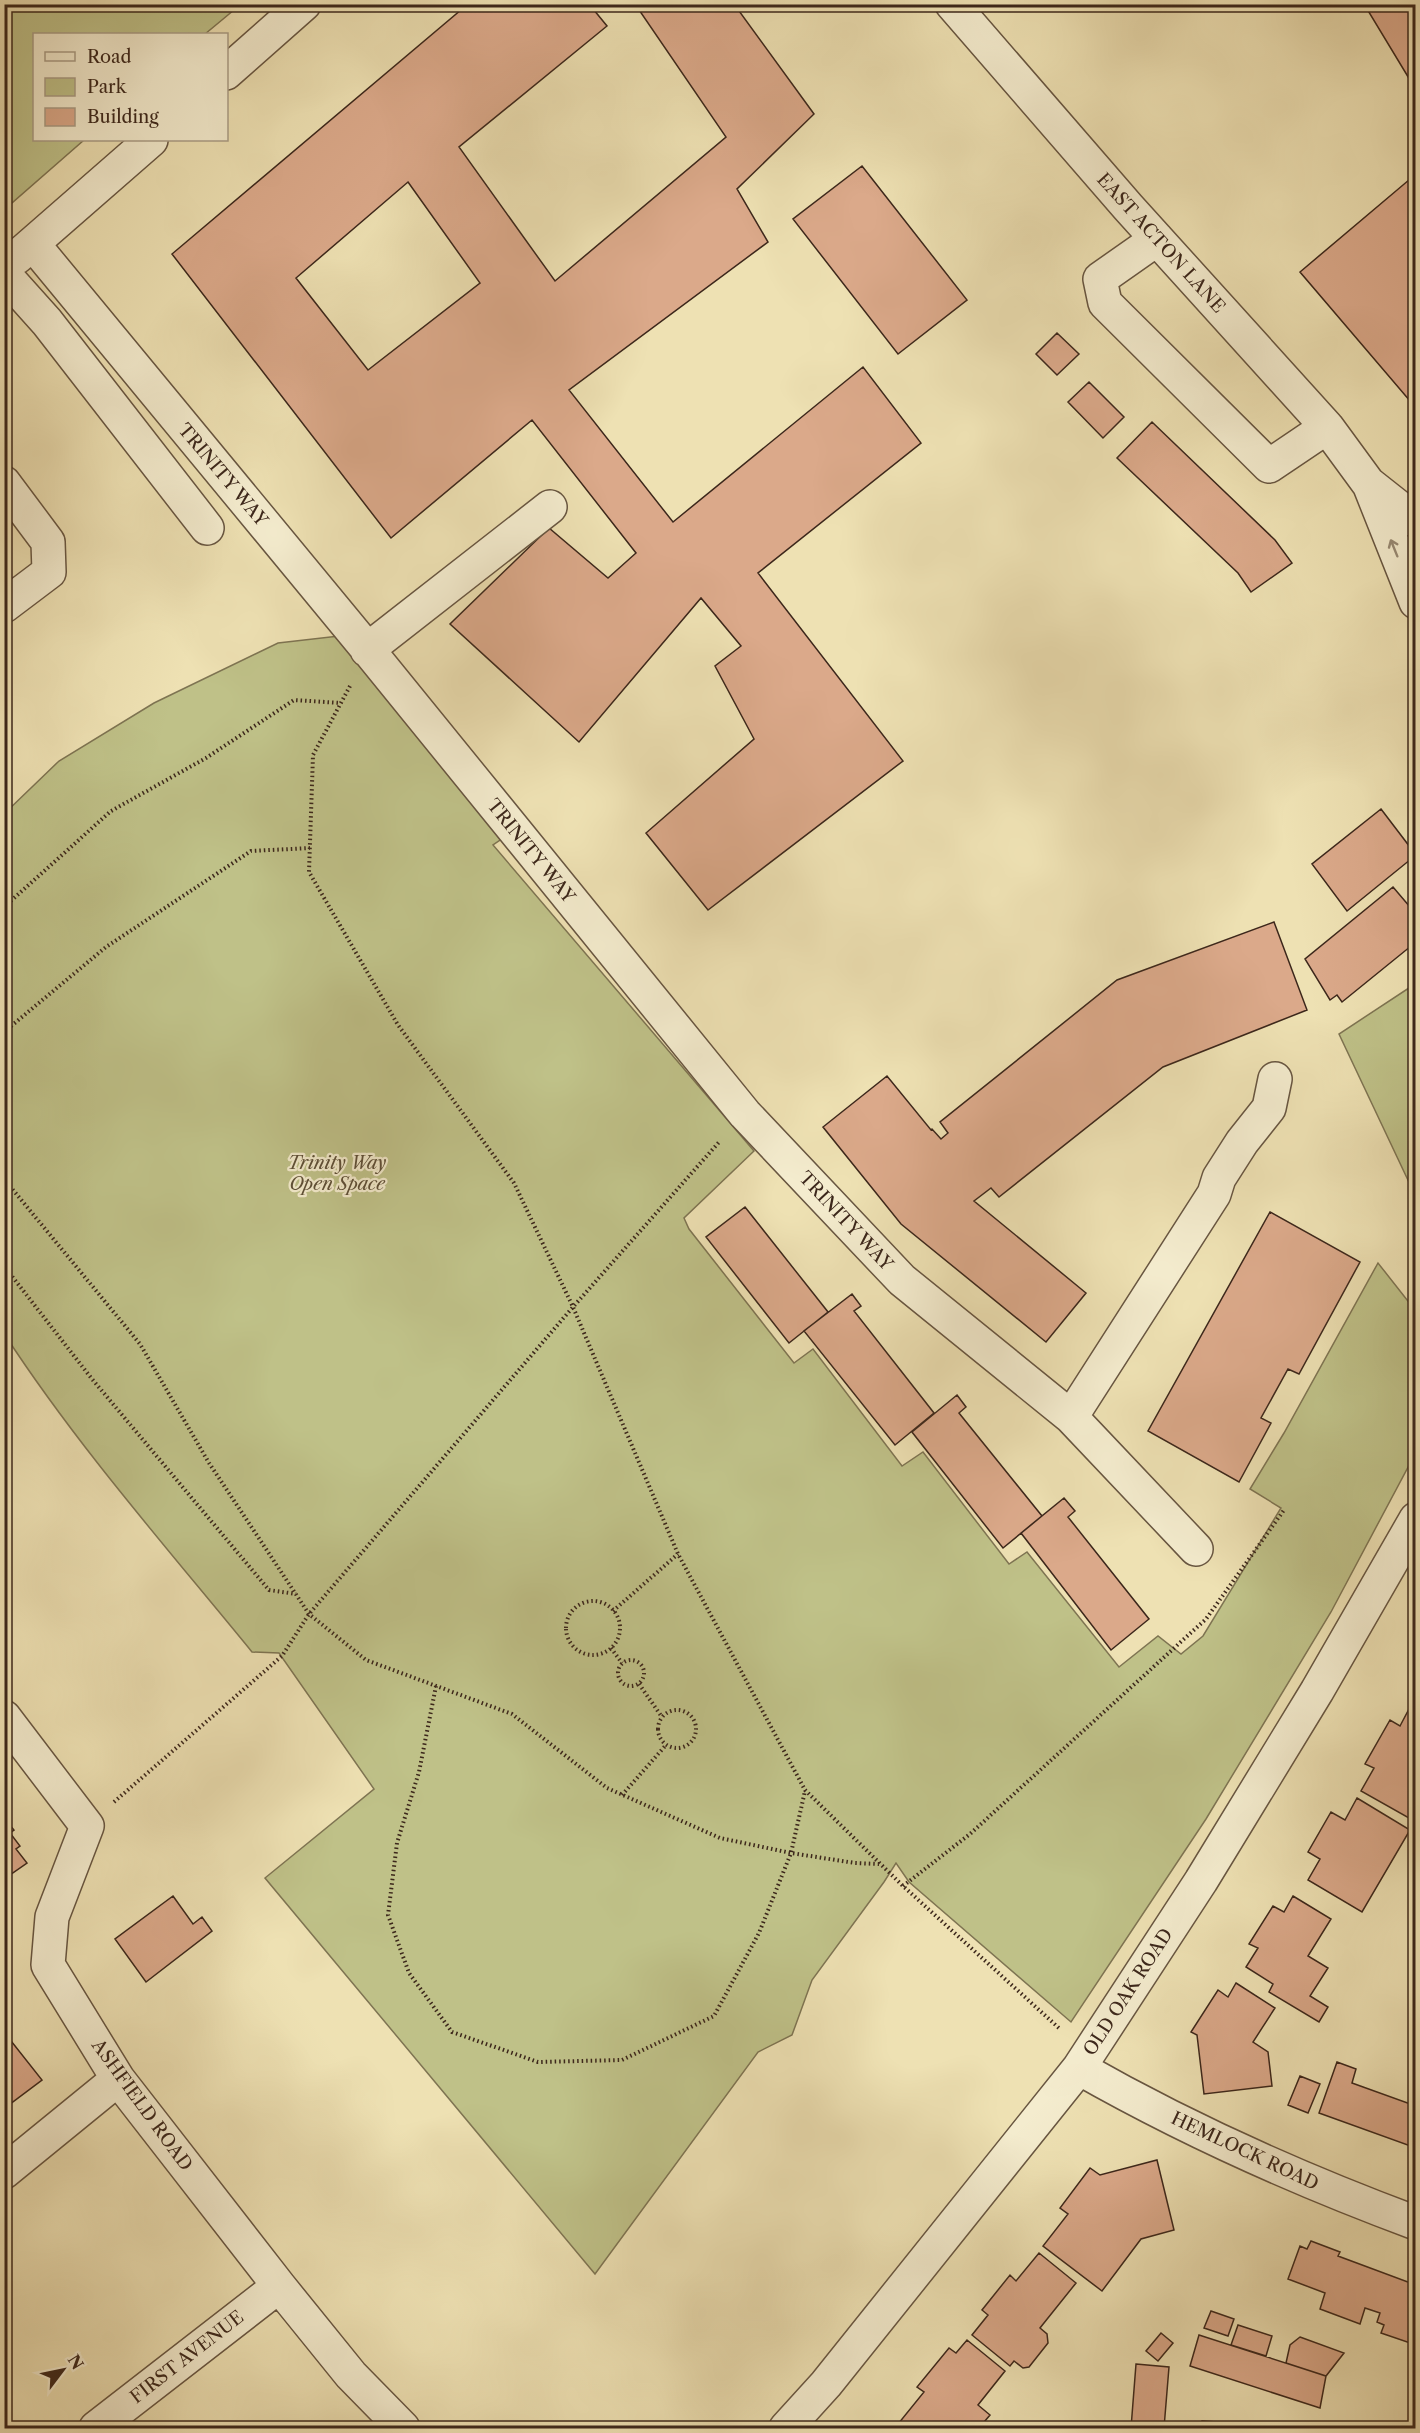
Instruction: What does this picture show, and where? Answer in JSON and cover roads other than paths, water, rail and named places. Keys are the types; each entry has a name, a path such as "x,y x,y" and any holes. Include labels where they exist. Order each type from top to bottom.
{"street":[{"path":"228,71 304,4"},
{"name":"EAST ACTON LANE","path":"952,4 1157,239 1327,427 1368,483 1416,602"},
{"path":"4,268 150,141"},
{"path":"1157,239 1100,279 1106,303 1269,466 1327,427"},
{"name":"TRINITY WAY","path":"33,244 368,650 745,1114 902,1280 1071,1417 1196,1550"},
{"path":"4,274 47,322 207,528"},
{"path":"4,483 48,542 49,572 4,606"},
{"name":"EAST ACTON LANE","path":"1368,483 1416,521"},
{"path":"368,650 550,507"},
{"path":"1071,1417 1214,1194 1219,1178 1242,1142 1269,1108 1275,1079"},
{"name":"OLD OAK ROAD","path":"786,2428 826,2384 1079,2068 1213,1862 1317,1691 1416,1519"},
{"name":"ASHFIELD ROAD","path":"4,1717 87,1826 52,1917 48,1965 118,2079 351,2375 403,2428"},
{"name":"HEMLOCK ROAD","path":"1079,2068 1136,2100 1283,2171 1416,2223"},
{"path":"4,2172 118,2079"},
{"name":"FIRST AVENUE","path":"96,2428 279,2286"}],"park label":[{"name":"Trinity Way Open Space","path":"337,1173"}]}
